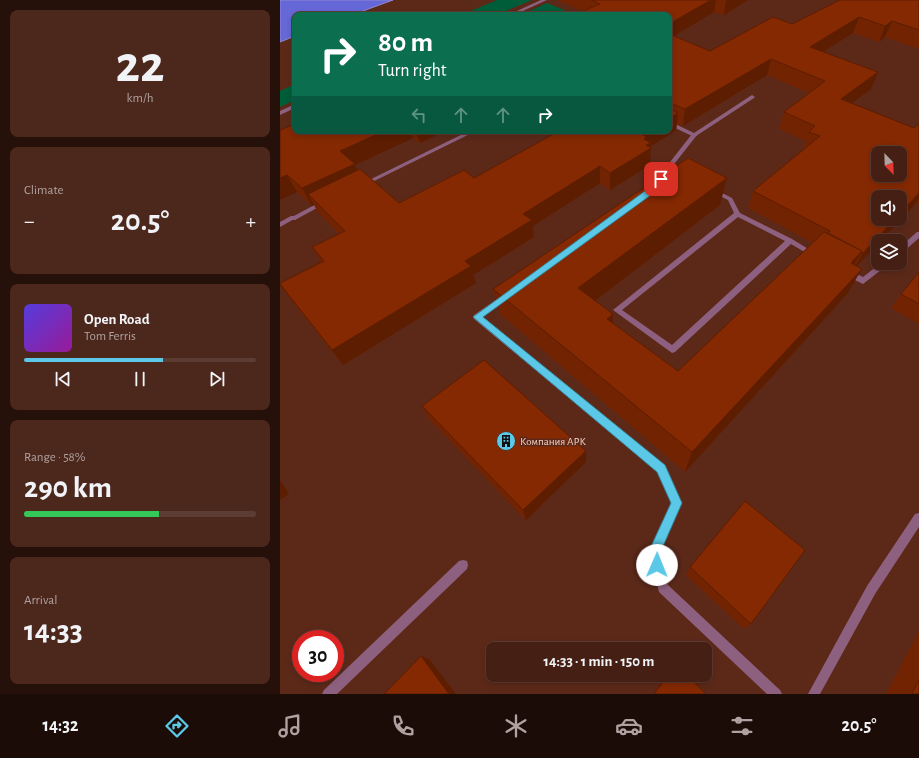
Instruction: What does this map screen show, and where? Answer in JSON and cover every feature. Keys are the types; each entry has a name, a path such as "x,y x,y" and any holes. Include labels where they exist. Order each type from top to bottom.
{"street":[{"path":"517,12 545,0"},
{"path":"652,190 672,169 694,135 752,98"},
{"path":"280,113 292,107"},
{"path":"672,124 694,135"},
{"path":"355,188 467,134"},
{"path":"710,189 730,199 738,214 824,260"},
{"path":"280,225 327,201"},
{"path":"738,214 617,310 672,350 790,241"},
{"path":"907,245 919,234"},
{"path":"844,270 864,281 877,270"},
{"path":"515,290 477,317 661,469 676,503 654,553 663,588 776,694"},
{"path":"814,694 872,590 919,518"},
{"path":"328,694 463,565"}],"green space":[{"path":"497,0 532,0 503,12 468,12"},
{"path":"547,3 569,12 527,12"},
{"path":"292,85 292,101 280,107 280,91"}],"shaded area":[{"path":"280,0 393,0 360,12 292,12 292,37 280,42"}],"building":[{"path":"592,0 711,0 672,22 672,12 580,12 600,4"},
{"path":"840,0 919,0 919,30 892,21 885,26 859,17 810,47 878,72 841,99 914,128 919,124 919,193 907,206 907,190 871,190 871,226 888,226 881,234 871,234 871,244 863,253 861,252 862,251 828,233 830,231 753,191 820,136 809,132 815,126 784,112 825,81 771,59 685,109 672,104 672,35 710,51 773,17 792,24"},
{"path":"672,110 678,113 672,117"},
{"path":"292,125 292,134 377,134 340,151 355,164 302,188 287,175 280,178 280,130"},
{"path":"554,134 644,134 643,135 647,137 644,139 651,143 646,145 651,148 610,173 600,166 523,214 532,220 465,261 471,266 332,350 280,284 324,261 312,247 345,231 308,194 360,169 399,203 464,170 474,178"},
{"path":"688,158 727,178 578,288 613,314 607,319 678,371 824,232 862,251 851,263 862,269 692,452 493,289"},
{"path":"919,272 919,304 901,294"},
{"name":"Компания АРК","path":"484,360 586,451 523,510 422,406"},
{"path":"745,501 805,550 751,624 690,567"},
{"path":"421,656 449,694 384,694"},
{"path":"919,680 919,694 912,694"},
{"path":"663,682 694,682 706,694 654,694"}],"place":[{"name":"Компания АРК","path":"506,441"}],"route":[{"path":"657,565 654,553 676,503 661,469 477,317 652,190 661,179"}]}
